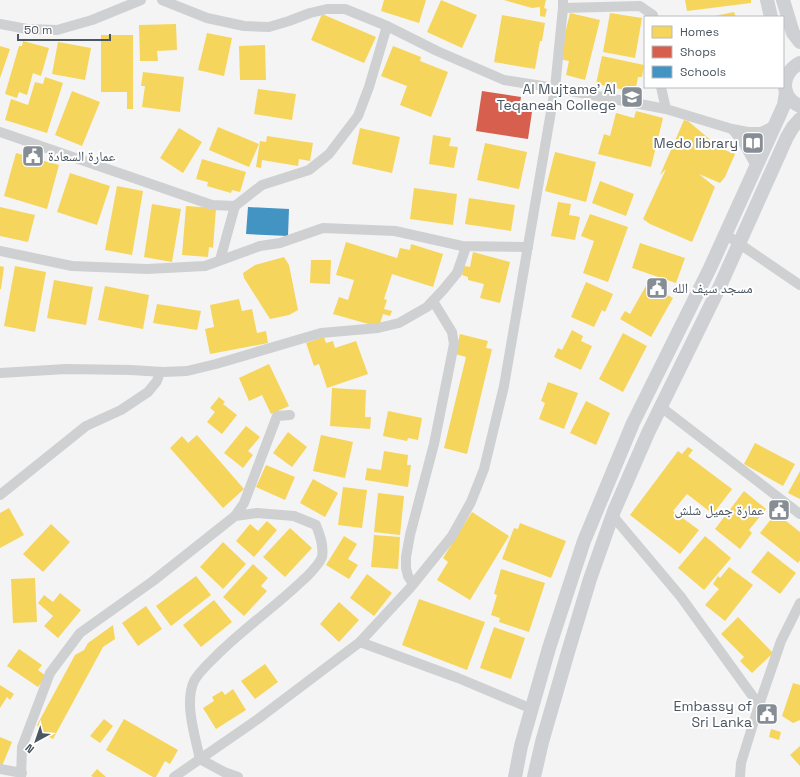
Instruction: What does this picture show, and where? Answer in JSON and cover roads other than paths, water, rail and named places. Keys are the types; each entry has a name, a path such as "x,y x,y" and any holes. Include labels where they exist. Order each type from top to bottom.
{"main road":[{"path":"767,0 771,16"},
{"path":"786,2 794,33 800,42"},
{"path":"515,777 521,746 549,648 584,541 605,488 633,423 725,234 784,105 786,78 789,71 800,63"},
{"path":"784,67 786,78"},
{"path":"786,92 790,99 800,106"},
{"path":"534,777 542,742 568,652 590,579 612,515 648,434 740,243 787,137 800,119"}],"street":[{"path":"0,24 27,29 56,30 92,20 141,0"},
{"path":"162,0 207,18 244,26 269,27 310,13 327,9 345,8 387,26 437,51 504,80 666,109 732,129 748,132 761,132 775,125"},
{"path":"174,777 258,719 360,642 413,584 452,536 471,502 484,469 504,386 555,88 563,4 640,6 654,16"},
{"path":"220,260 235,206 262,185 309,170 329,154 358,116 369,87 387,26"},
{"path":"661,88 666,109"},
{"path":"732,129 744,144 756,166"},
{"path":"0,132 212,205 235,206"},
{"path":"0,251 72,266 147,269 205,266 260,246 280,243 323,228 395,231 466,247 528,247"},
{"path":"725,234 800,285"},
{"path":"0,373 66,369 160,372 187,371 321,333 378,328 399,323 427,307 433,301 457,273 466,247"},
{"path":"413,584 408,576 406,557 410,535 434,444 454,344 452,332 433,301"},
{"path":"0,495 86,426 121,410 148,392 157,381 160,372"},
{"path":"661,407 800,514"},
{"path":"0,769 22,775 22,747 50,674 80,633 153,581 235,516 244,504 277,416 290,415"},
{"path":"235,516 258,513 294,516 316,525 322,539 322,558 309,574 286,597 233,639 208,664 194,681 190,698 191,720 200,759 224,772 238,777"},
{"path":"612,515 681,597 759,705"},
{"path":"740,777 741,763 781,641 800,603"},
{"path":"360,642 458,678 532,709"}],"place":[{"name":"Al Mujtame' Al Teqaneah College","path":"632,97"},
{"name":"Medo library","path":"753,143"},
{"name":"عمارة السعادة","path":"33,156"},
{"name":"مسجد سيف الله","path":"657,288"},
{"name":"عمارة جميل شلش","path":"779,510"},
{"name":"Embassy of Sri Lanka","path":"767,714"}]}
